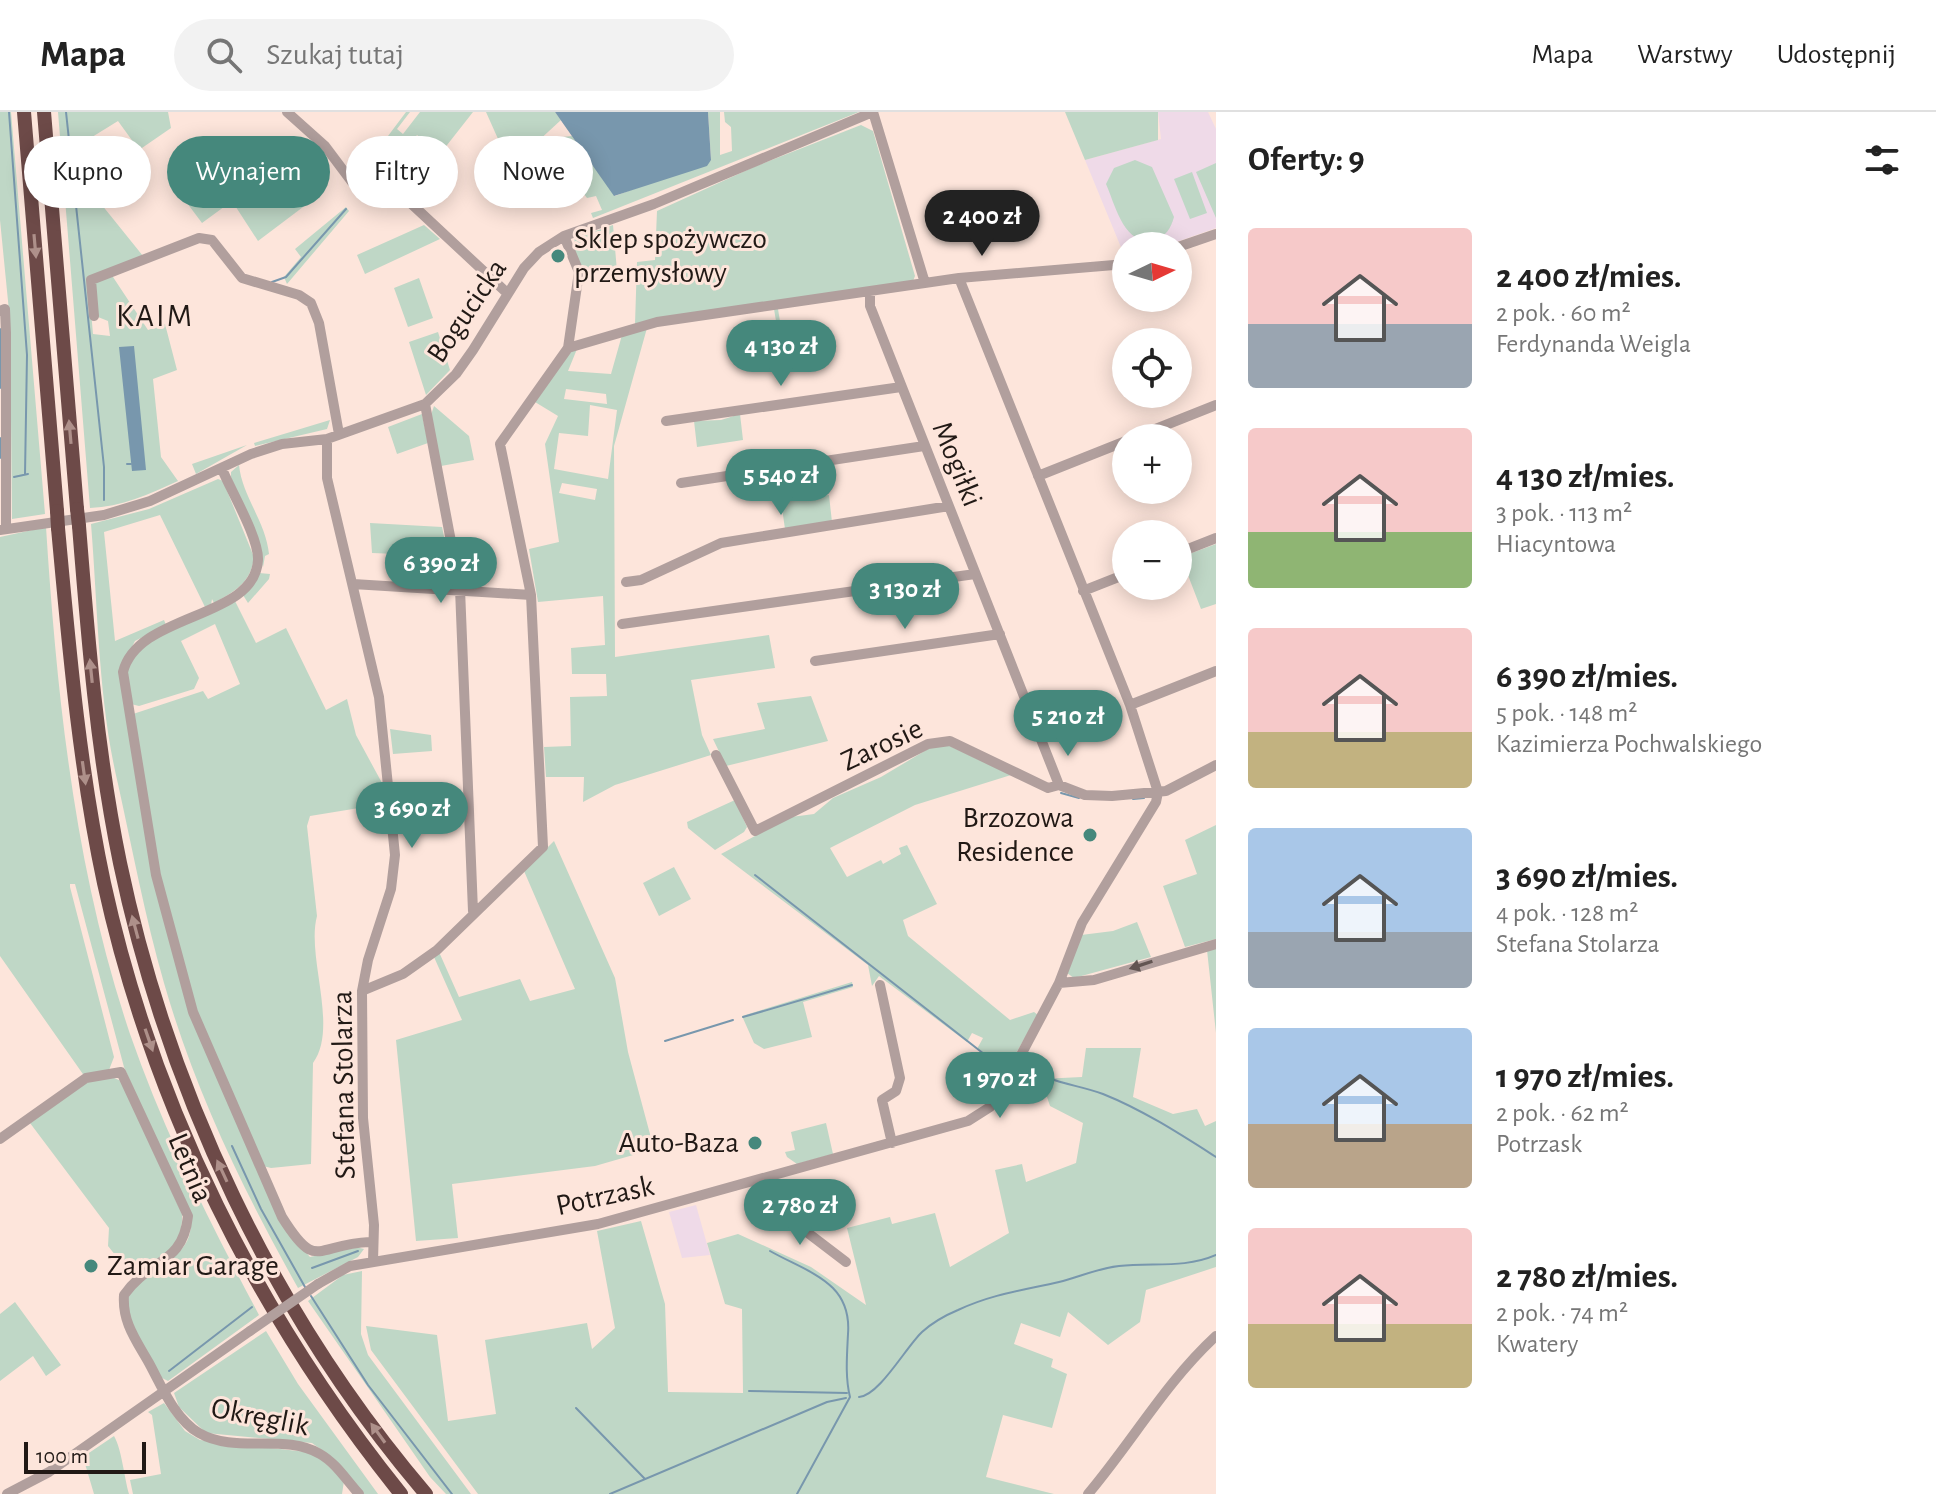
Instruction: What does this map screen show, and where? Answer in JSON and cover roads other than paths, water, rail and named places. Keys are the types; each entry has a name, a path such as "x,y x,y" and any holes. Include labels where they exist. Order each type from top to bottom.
{"highway":[{"path":"24,112 77,721 97,845 123,955 157,1063 203,1176 269,1303 325,1393 401,1494"},
{"path":"44,112 93,688 108,800 134,923 176,1059 220,1167 276,1276 341,1381 426,1494"}],"street":[{"path":"287,112 325,146 356,184 388,189 403,196 506,292"},
{"path":"873,112 925,283"},
{"name":"Bogucicka","path":"3,529 104,515 150,501 282,444 327,439 425,404 456,374 506,292 539,252 564,236 654,204 873,112"},
{"path":"1192,242 1216,234"},
{"path":"362,991 403,974 437,950 473,911 543,847 531,595 500,444 568,348 579,272 564,236"},
{"path":"94,316 91,280 199,238 212,240 242,278 299,295 311,303 319,323 339,434"},
{"path":"568,348 657,322 959,278 1112,265"},
{"path":"959,278 1130,705 1158,792 1216,765"},
{"name":"Mogiłki","path":"870,292 870,306 901,387 1059,785"},
{"path":"0,311 5,309 6,333 3,529"},
{"path":"666,421 901,387"},
{"path":"425,404 460,589 473,911"},
{"path":"1168,424 1216,405"},
{"name":"Stefana Stolarza","path":"327,439 327,478 379,697 395,855 391,889 368,960 362,991 363,1118 374,1225 370,1242 373,1261"},
{"path":"681,483 924,446"},
{"path":"1038,476 1112,447"},
{"path":"222,469 257,550 251,580 234,596 144,640 125,662 123,672 156,875 193,1012 282,1217 301,1248 310,1253 350,1243 370,1242"},
{"path":"626,582 641,580 721,543 949,506"},
{"path":"1192,547 1216,538"},
{"path":"622,624 975,574"},
{"path":"1083,591 1112,580"},
{"path":"353,584 531,595"},
{"path":"815,661 1000,634"},
{"path":"1130,705 1216,671"},
{"name":"Zarosie","path":"716,755 755,831 928,744 950,741 1048,788 1059,785 1085,795 1158,792"},
{"name":"Potrzask","path":"7,1494 49,1472 342,1269 373,1261 598,1224 970,1120 990,1107 1003,1089 1059,983 1082,923 1156,802 1158,792"},
{"path":"1059,983 1094,980 1216,944"},
{"path":"880,985 900,1078 896,1091 882,1100 892,1143"},
{"name":"Letnia","path":"0,1139 86,1078 121,1072 188,1216 186,1234 178,1251 133,1283 124,1295 126,1322 165,1392"},
{"path":"763,1180 787,1217 846,1262"},
{"path":"1088,1494 1126,1448 1177,1373 1216,1336"},
{"name":"Okręglik","path":"165,1392 179,1415 198,1432 227,1440 289,1445 317,1452 352,1491"}],"water":[{"path":"555,112 708,112 711,160 707,166 614,196 593,166 593,136 572,136"},
{"path":"134,346 146,470 132,471 119,347"}],"waterway":[{"path":"9,112 27,355 25,474"},
{"path":"66,112 104,467 104,500"},
{"path":"272,282 286,277 346,209"},
{"path":"0,329 1,388"},
{"path":"0,458 1,438"},
{"path":"14,477 28,474"},
{"path":"1061,793 1079,798"},
{"path":"1133,799 1144,798"},
{"path":"755,875 984,1054 1014,1056"},
{"path":"743,1017 852,985"},
{"path":"665,1041 733,1020"},
{"path":"1024,1063 1042,1075 1103,1094 1132,1107 1216,1157"},
{"path":"232,1146 261,1209 305,1287"},
{"path":"312,1268 358,1251"},
{"path":"770,1251 825,1281 843,1302 847,1316 850,1397 797,1494"},
{"path":"859,1397 867,1395 884,1380 926,1329 971,1305 1112,1267 1180,1264 1216,1255"},
{"path":"311,1296 368,1385 452,1494"},
{"path":"169,1371 252,1307"},
{"path":"749,1391 847,1393"},
{"path":"610,1494 827,1402 846,1398"},
{"path":"576,1408 645,1479"}],"place":[{"name":"Sklep spożywczo przemysłowy","path":"558,256"},
{"name":"Brzozowa Residence","path":"1090,835"},
{"name":"Auto-Baza","path":"755,1143"},
{"name":"Zamiar Garage","path":"91,1266"}],"district":[{"name":"KAIM","path":"155,316"}]}
